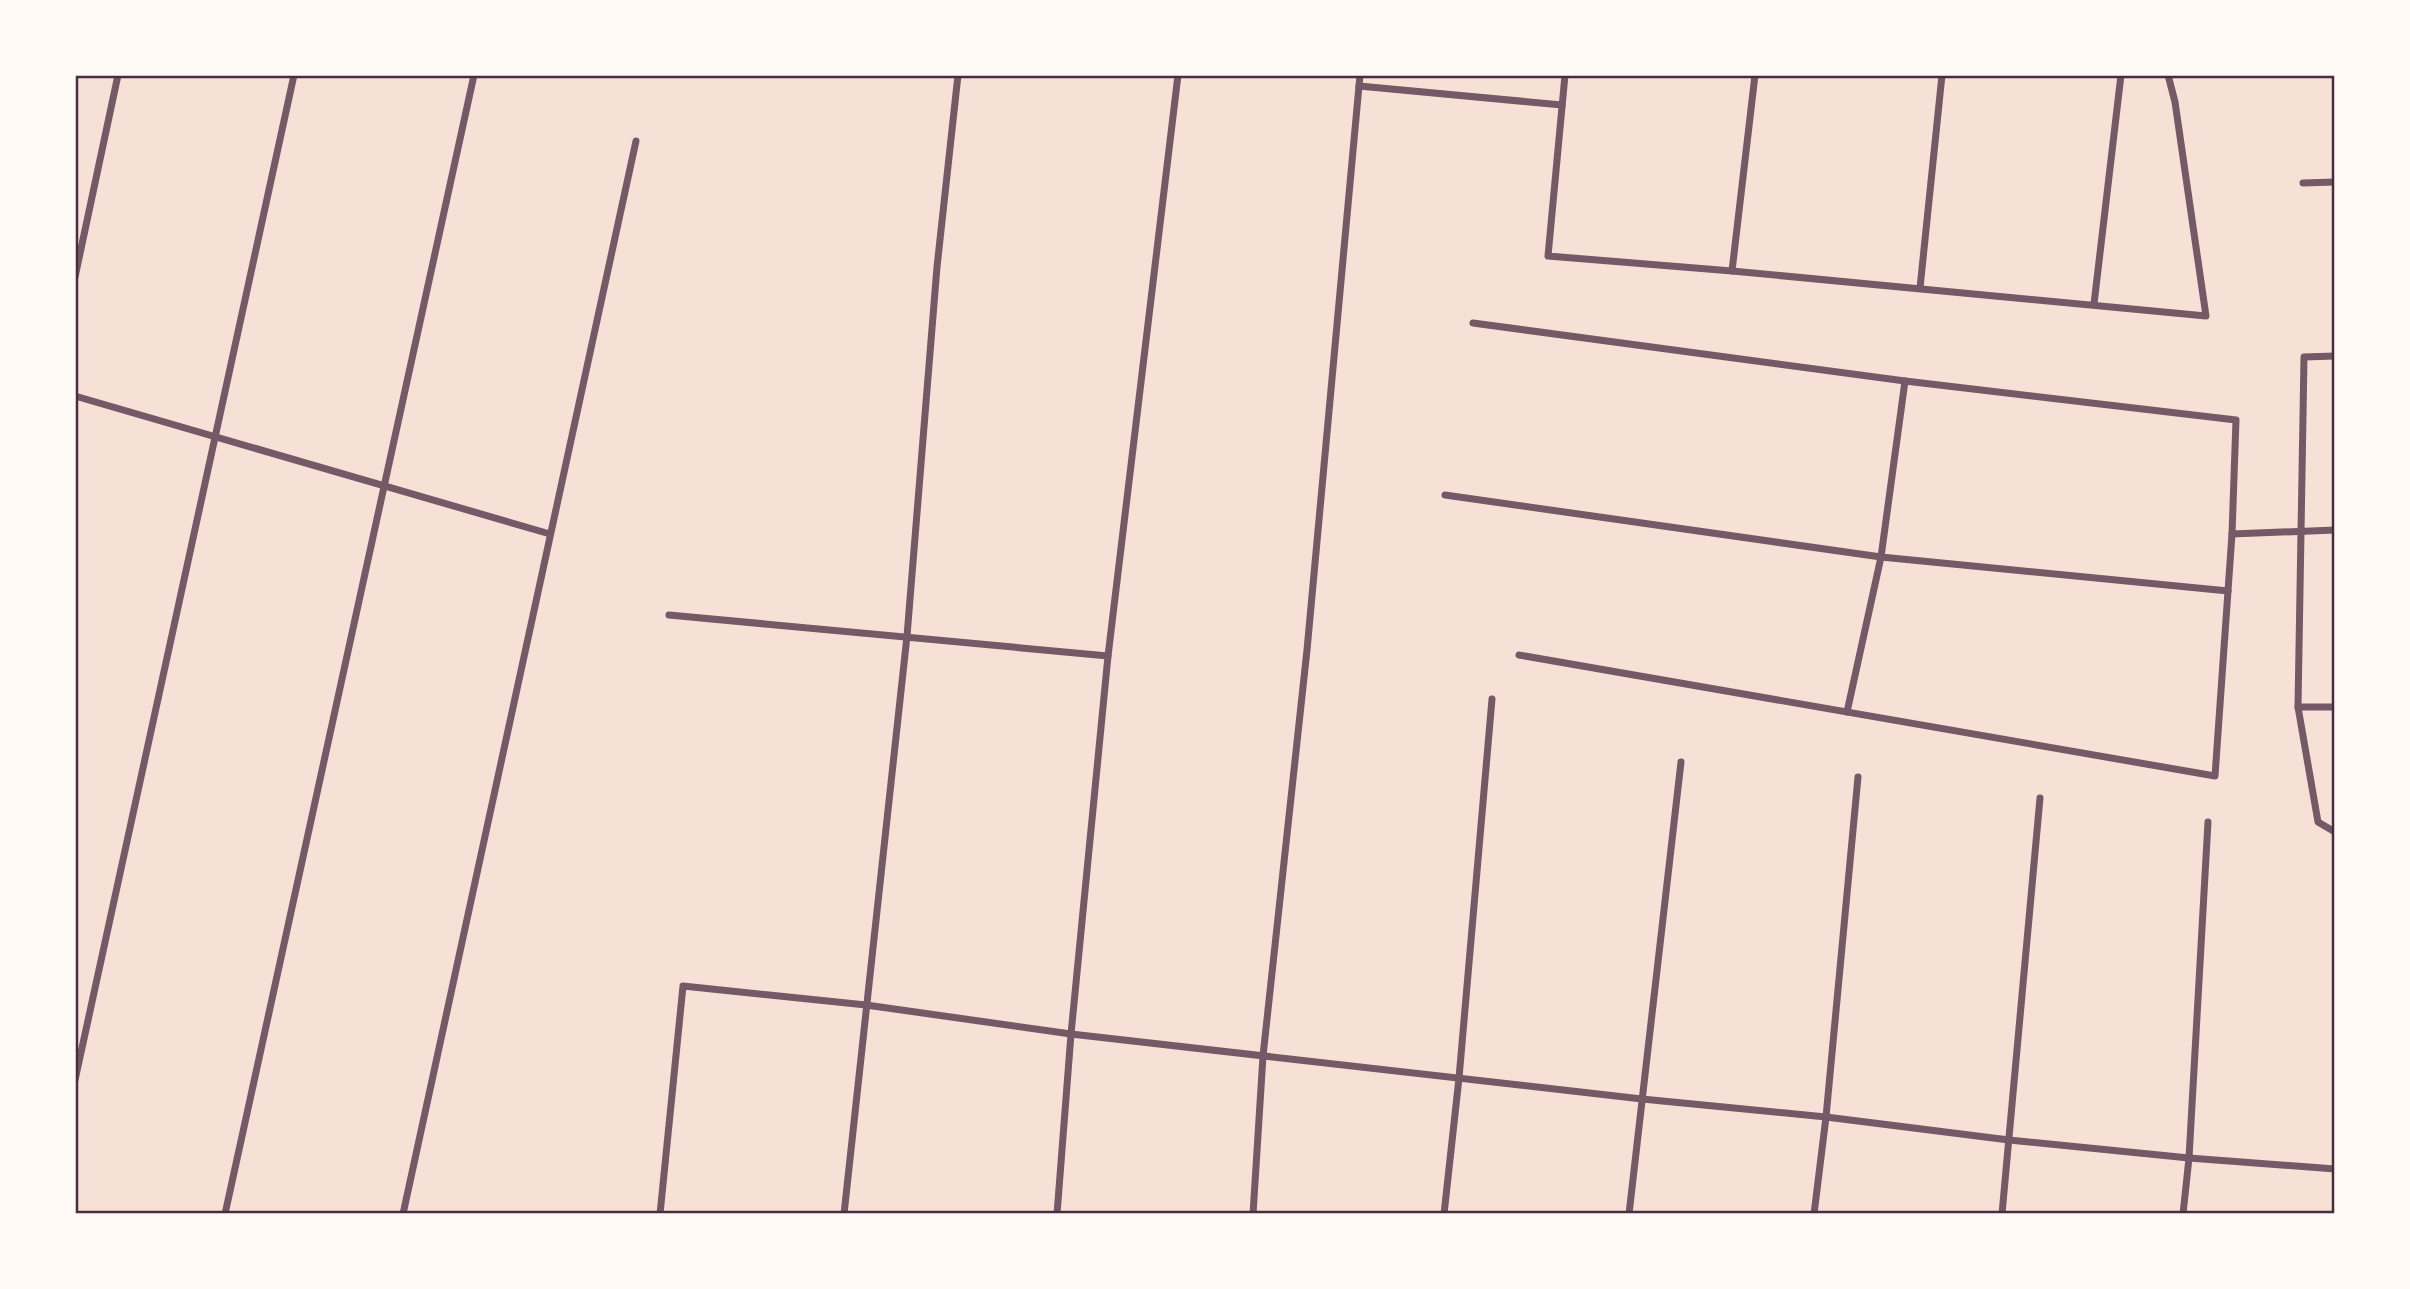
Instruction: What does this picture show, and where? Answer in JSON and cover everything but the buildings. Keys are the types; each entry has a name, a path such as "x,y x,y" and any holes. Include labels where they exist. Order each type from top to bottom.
{"street":[{"path":"75,277 118,75"},
{"path":"75,1080 294,75"},
{"path":"225,1214 474,75"},
{"path":"844,1214 906,636 935,293 958,75"},
{"path":"1057,1214 1071,1034 1108,656 1178,75"},
{"path":"1252,1214 1263,1056 1307,650 1360,75"},
{"path":"1565,75 1548,256 2206,316 2175,102 2168,75"},
{"path":"1732,271 1755,75"},
{"path":"1920,288 1942,75"},
{"path":"2094,304 2121,75"},
{"path":"1359,86 1562,105"},
{"path":"403,1214 636,141"},
{"path":"2303,183 2335,182"},
{"path":"1473,323 1905,381 2236,419 2232,534 2215,776 1519,655"},
{"path":"2335,356 2304,357 2298,707 2318,822 2335,832"},
{"path":"1847,712 1881,557 1905,381"},
{"path":"75,396 550,534"},
{"path":"1445,495 1881,557 2228,591"},
{"path":"2232,534 2335,530"},
{"path":"669,615 1108,656"},
{"path":"1444,1214 1460,1078 1492,699"},
{"path":"2298,707 2335,707"},
{"path":"1629,1214 1681,761"},
{"path":"1814,1214 1826,1116 1858,777"},
{"path":"2002,1214 2040,798"},
{"path":"2183,1214 2189,1158 2208,822"},
{"path":"660,1214 683,986 866,1006 1071,1034 1642,1099 1826,1116 2009,1140 2335,1169"}]}
